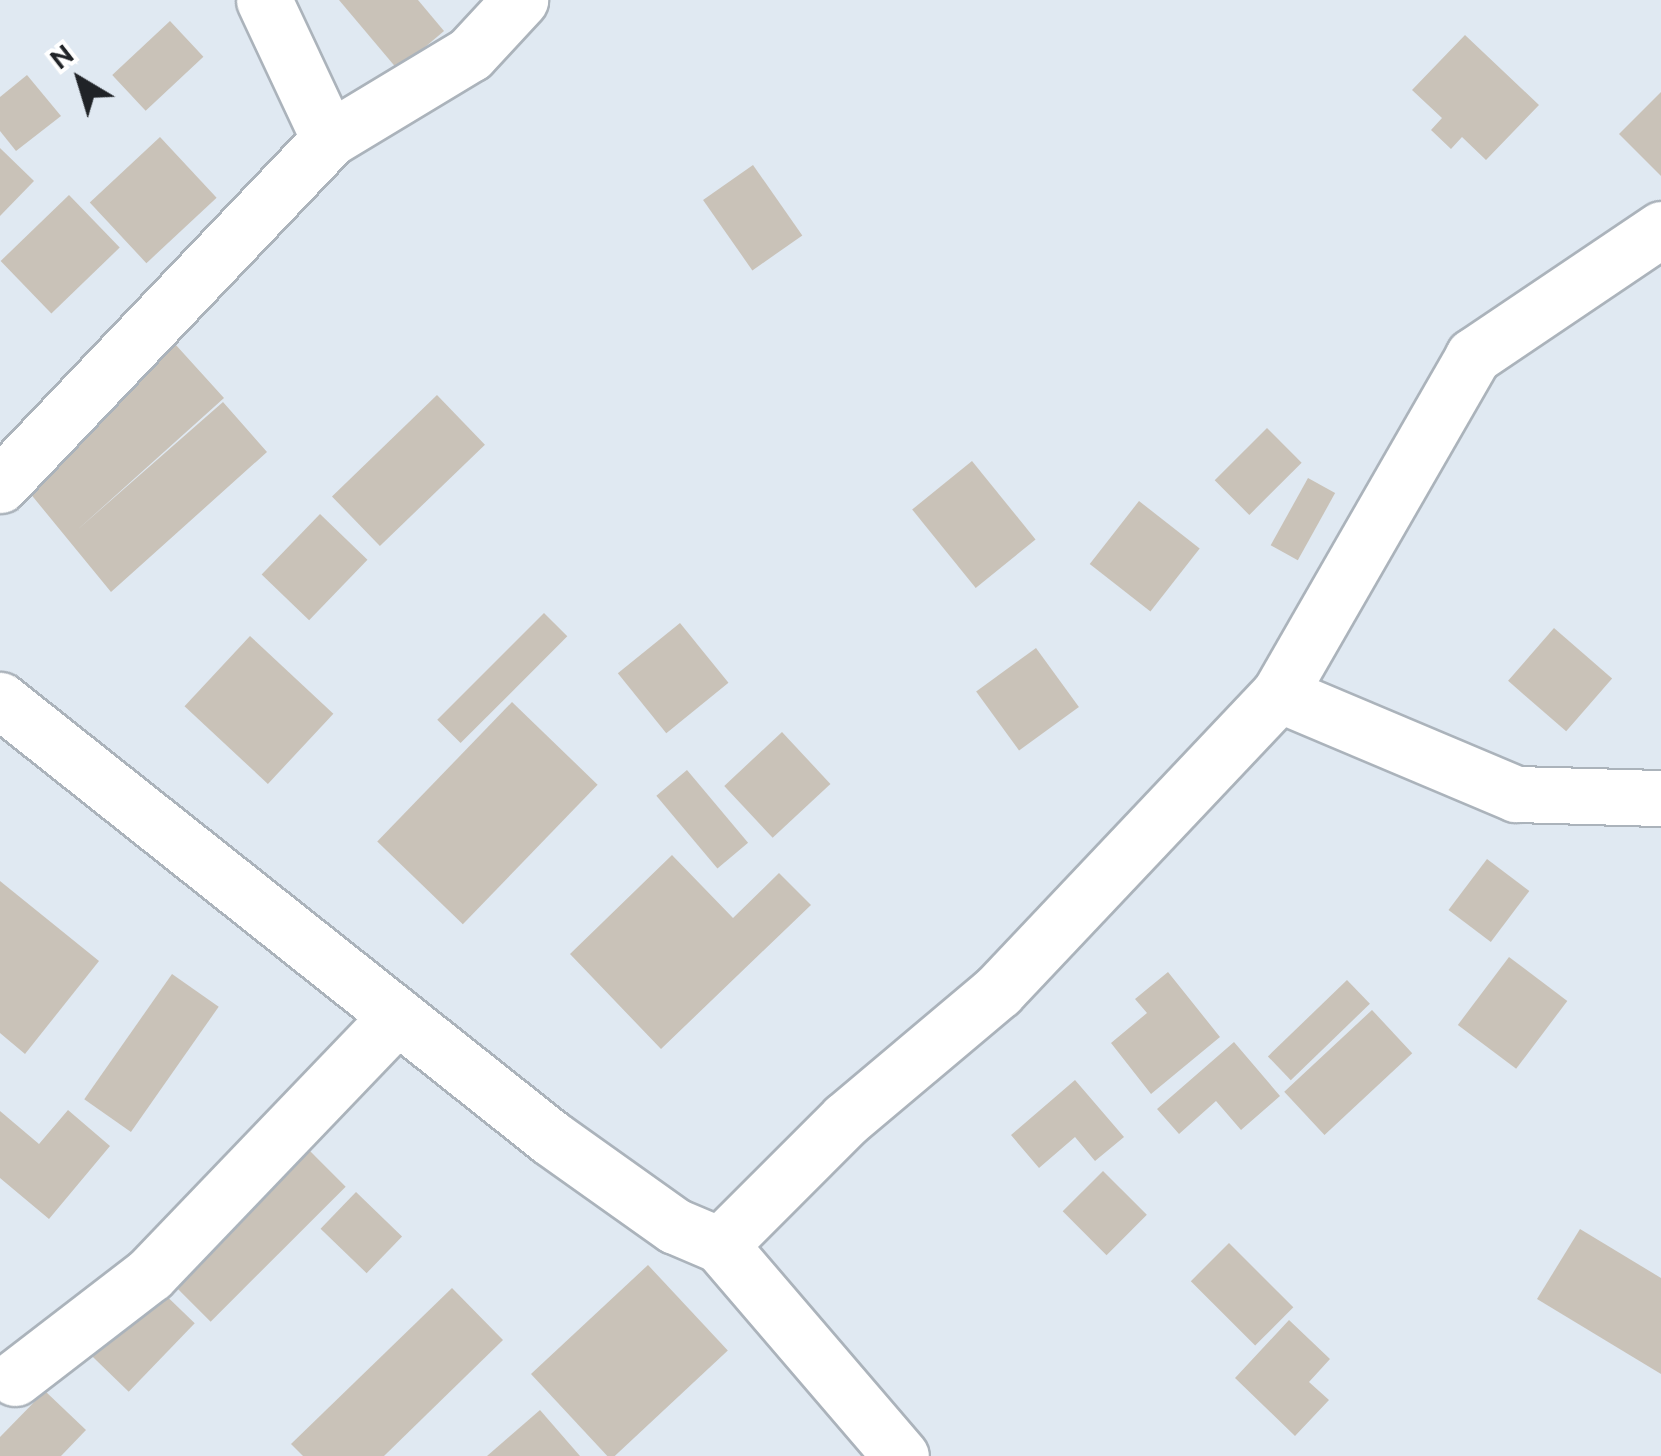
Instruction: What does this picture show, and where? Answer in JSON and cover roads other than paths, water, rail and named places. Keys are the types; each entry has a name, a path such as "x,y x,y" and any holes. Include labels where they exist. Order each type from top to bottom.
{"street":[{"path":"264,0 330,139"},
{"path":"0,485 330,139 470,54 520,0"},
{"path":"720,1245 846,1119 998,991 1279,694 1473,356 1661,229"},
{"path":"1279,694 1516,794 1661,798"},
{"path":"0,700 396,1016 675,1226 720,1245 900,1456"},
{"path":"5,1372 150,1274 396,1016"}]}
